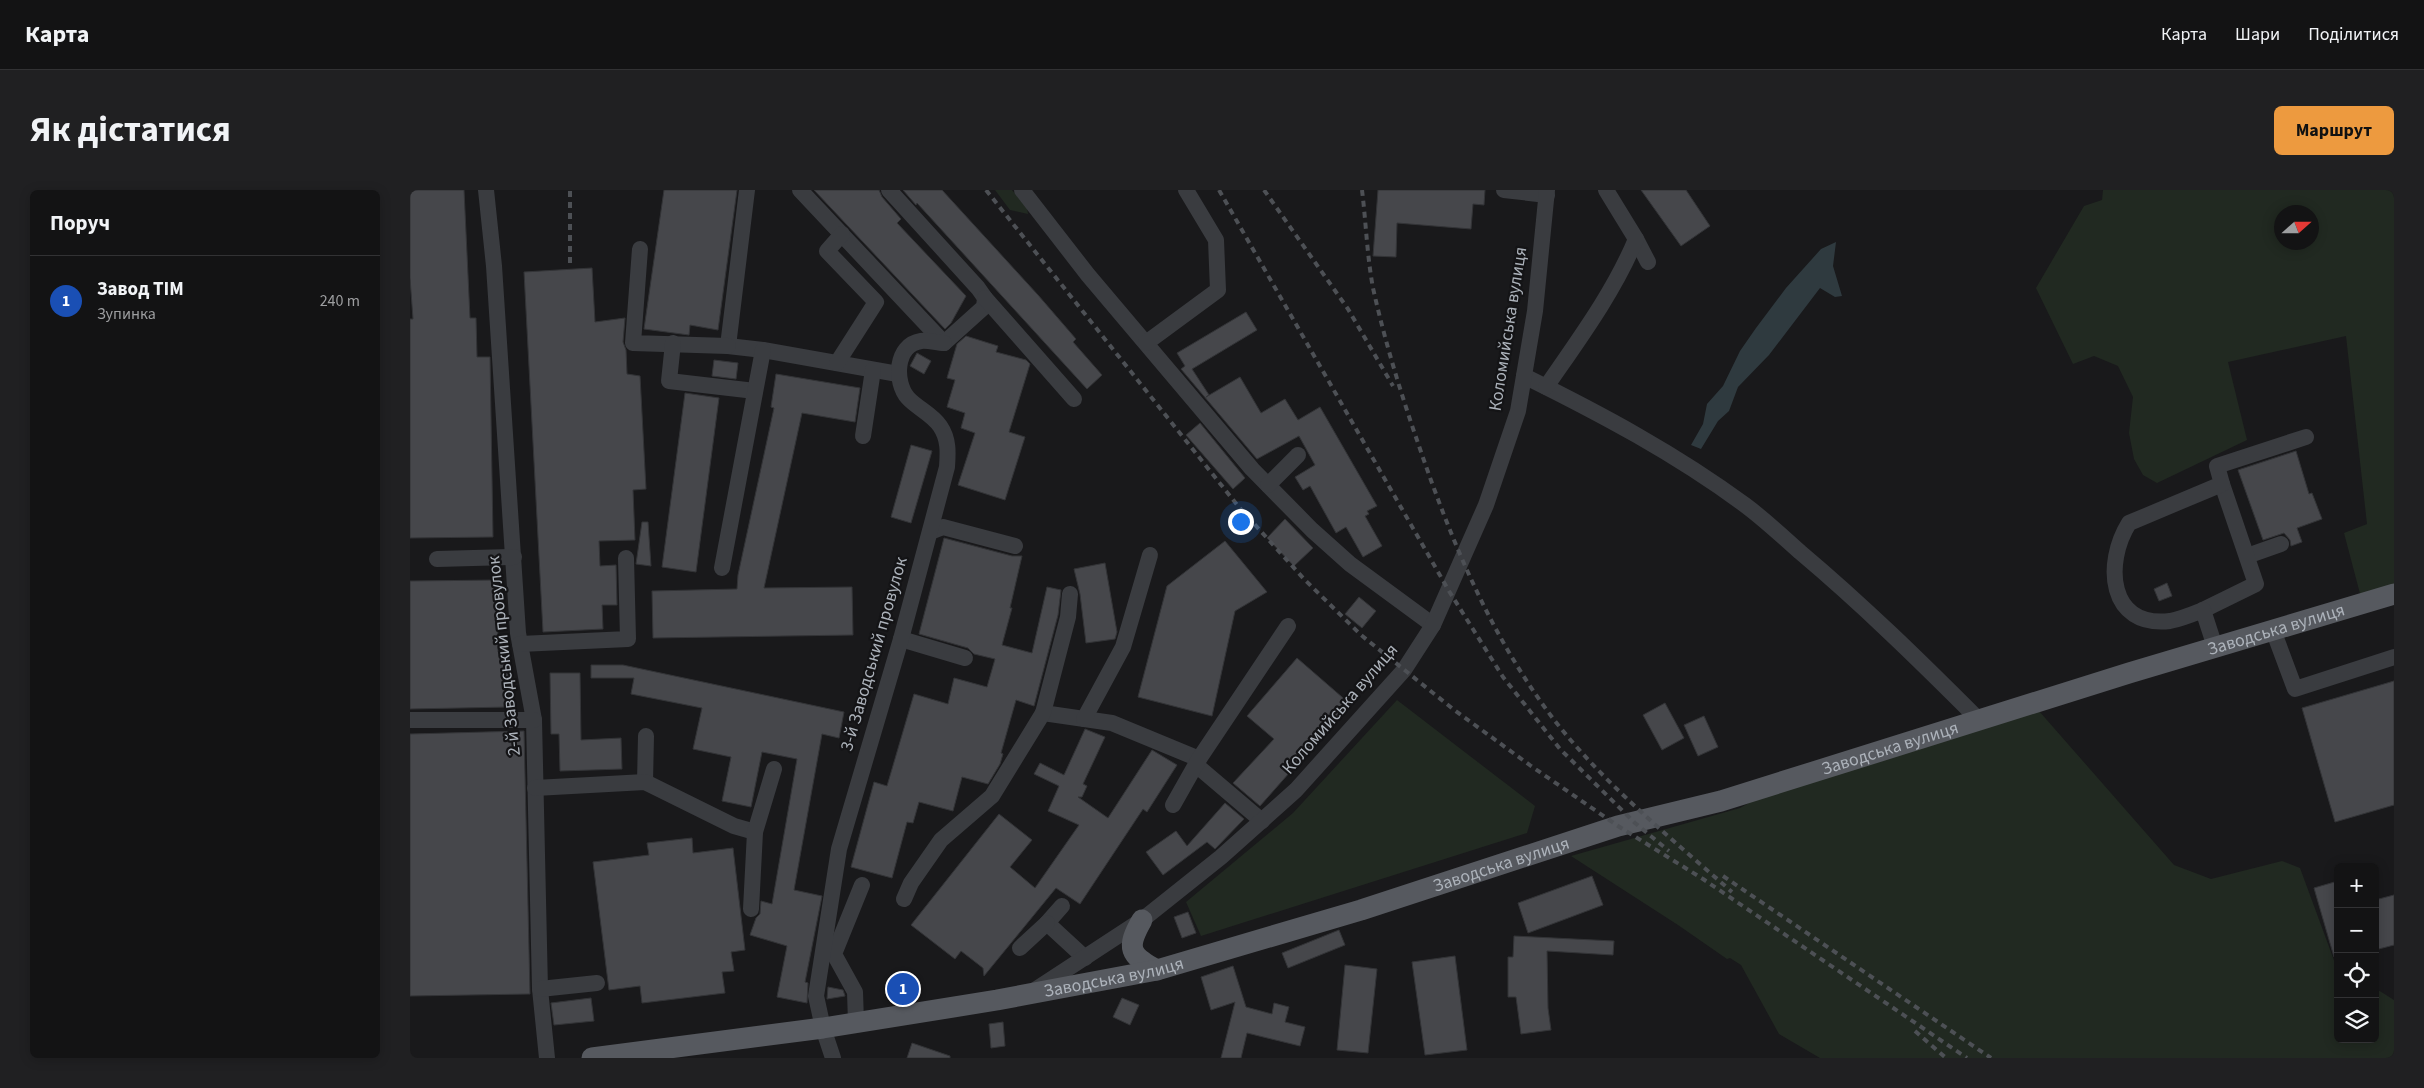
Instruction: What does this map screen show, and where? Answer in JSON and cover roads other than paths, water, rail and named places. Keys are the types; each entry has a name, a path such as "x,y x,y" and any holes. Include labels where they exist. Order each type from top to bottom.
{"main road":[{"name":"Заводська вулиця","path":"592,1058 823,1028 1028,995 1157,970 1361,910 1618,826 1721,801 2215,647 2394,594"},
{"path":"1142,920 1133,939 1132,948 1139,961 1157,970"}],"street":[{"name":"2-й Заводський провулок","path":"486,190 494,266 520,644 534,720 540,989 547,1058"},
{"path":"728,346 747,190"},
{"path":"800,190 944,343"},
{"path":"889,190 978,288 984,298 1074,399"},
{"path":"1022,190 1088,275 1268,485 1312,530 1350,564 1433,625"},
{"path":"1146,343 1218,290 1216,240 1186,190"},
{"path":"1504,190 1547,192"},
{"path":"1606,190 1648,262"},
{"name":"Коломийська вулиця","path":"1028,995 1142,920 1221,857 1296,790 1404,670 1433,625 1486,505 1518,411 1535,311 1547,192"},
{"path":"837,363 876,302 826,251 842,234"},
{"path":"1546,387 1588,326 1626,262 1636,239"},
{"path":"640,249 633,343 673,343 764,350 898,374 902,355 909,346 922,341 944,343 984,307 984,298"},
{"path":"673,343 669,381 756,391"},
{"path":"722,568 764,350"},
{"path":"863,436 874,370"},
{"name":"3-й Заводський провулок","path":"833,1058 823,1028 816,996 839,849 930,532 949,448 940,426 908,397 898,374"},
{"path":"1524,376 1595,410 1672,454 1746,506 1844,589 1979,720"},
{"path":"2222,484 2129,523 2116,550 2113,569 2117,594 2125,606 2146,619 2171,621 2203,610 2256,584 2217,466 2306,437"},
{"path":"1268,485 1298,455"},
{"path":"930,532 943,527 1015,546"},
{"path":"2247,556 2281,544"},
{"path":"1084,719 1123,647 1150,555"},
{"path":"437,559 514,557"},
{"path":"520,644 628,639 626,558"},
{"path":"904,898 911,883 941,840 992,796 1043,713 1068,617 1070,594"},
{"path":"2203,610 2215,647"},
{"path":"1173,805 1198,762 1288,626"},
{"path":"2272,630 2295,689 2394,657"},
{"path":"900,639 965,658"},
{"path":"1043,713 1112,723 1198,762 1262,821"},
{"path":"410,720 534,720"},
{"path":"645,782 646,736"},
{"path":"751,909 755,832 774,769"},
{"path":"535,788 645,782 734,826 755,832"},
{"path":"856,1022 855,992 834,954 862,885"},
{"path":"1020,948 1062,906"},
{"path":"1047,922 1086,958"},
{"path":"540,989 597,983"}],"railway":[{"path":"570,190 570,263"},
{"path":"986,190 1238,506 1304,579 1361,635 1453,709 1531,766 1618,826 1703,879 1967,1058"},
{"path":"1219,190 1449,591 1503,677 1560,749 1635,823 1669,851"},
{"path":"1264,190 1348,309 1393,386"},
{"path":"1362,190 1373,288 1394,368 1445,518 1493,624 1532,690 1575,745 1640,811 1732,892"},
{"path":"1723,876 1991,1058"},
{"path":"1915,1031 1946,1058"}],"place":[{"name":"Завод ТІМ","path":"903,989"}]}
